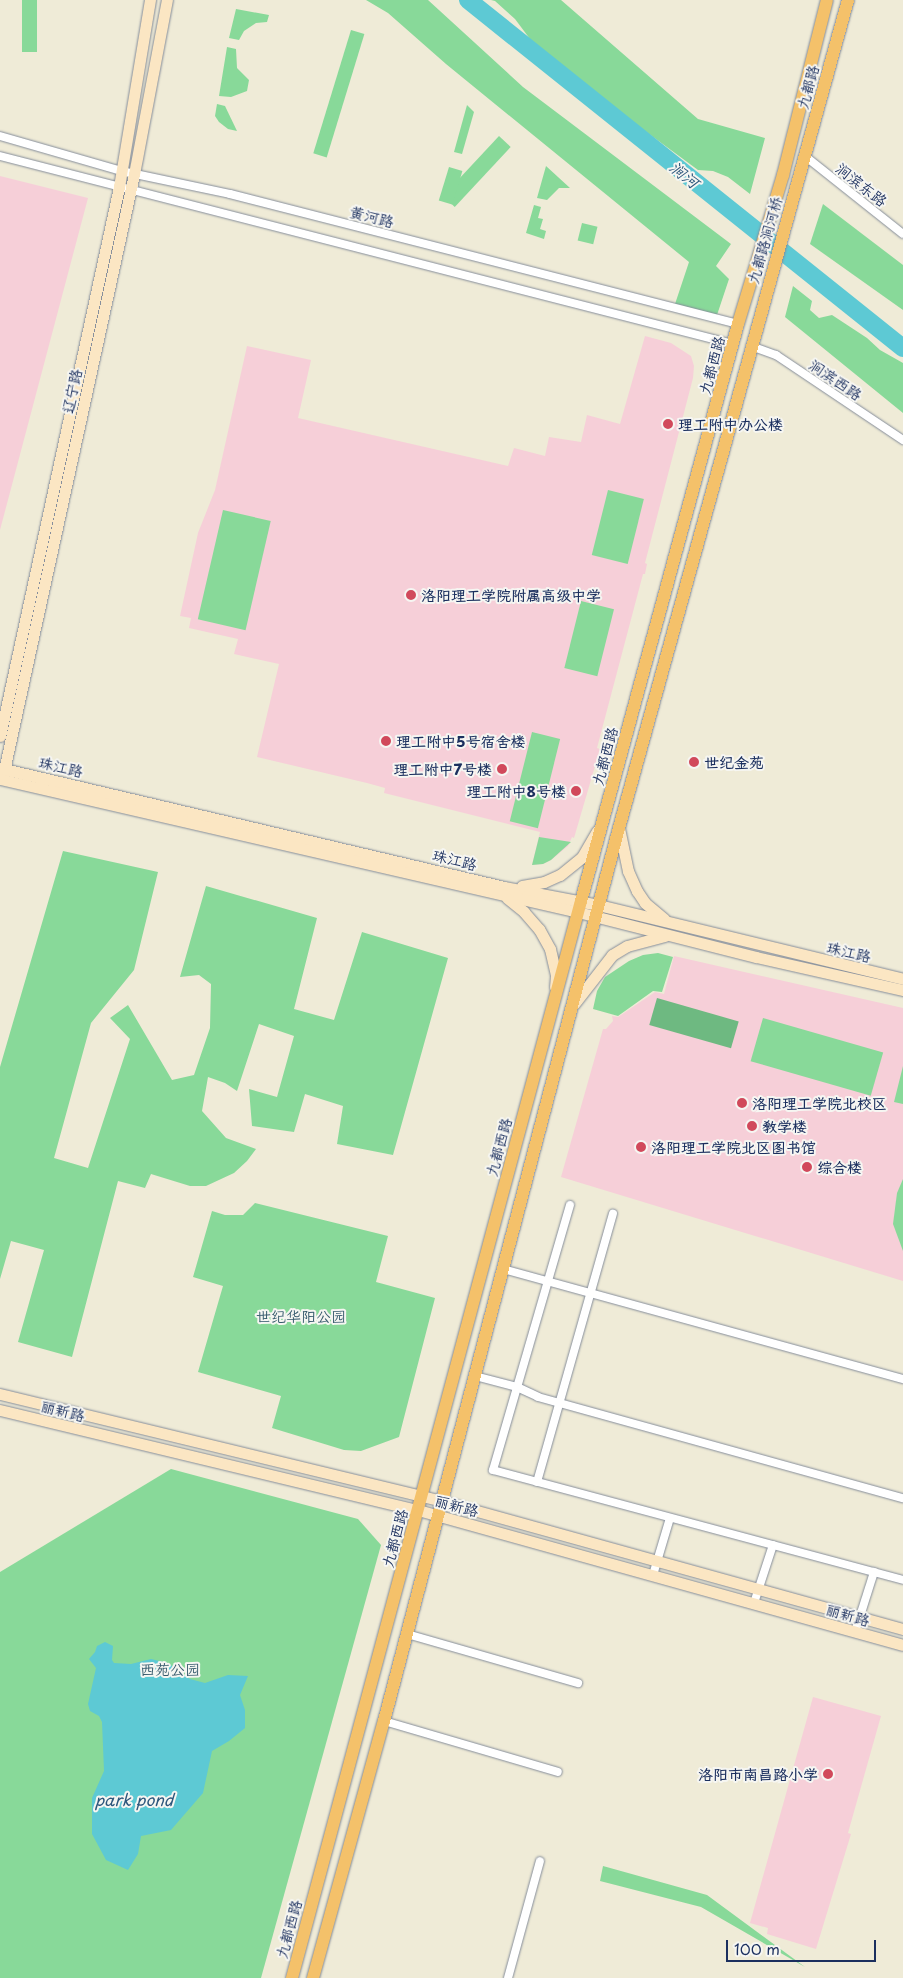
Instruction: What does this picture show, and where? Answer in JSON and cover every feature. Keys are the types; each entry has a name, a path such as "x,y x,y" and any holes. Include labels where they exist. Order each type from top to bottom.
{"main road":[{"name":"辽宁路","path":"1,776 125,188 121,171 150,0"},
{"name":"辽宁路","path":"0,736 125,188 134,174 167,0"},
{"name":"九都路","path":"783,175 828,0"},
{"name":"九都路","path":"798,183 848,0"},
{"name":"九都路涧河桥","path":"738,324 783,175"},
{"name":"九都路涧河桥","path":"750,346 798,183"},
{"name":"九都西路","path":"292,1978 555,996 738,324"},
{"path":"313,1978 384,1721 596,911 750,346"},
{"name":"珠江路","path":"1,776 504,891 596,911 667,922 689,929 903,979"},
{"path":"504,891 531,886 560,875 582,857 604,819"},
{"path":"619,828 628,871 637,891 645,903 667,922"},
{"path":"504,891 534,923 550,949 556,976 555,996"},
{"name":"珠江路","path":"596,911 668,936 903,990"},
{"path":"571,1007 612,955 627,946 668,936"},
{"name":"丽新路","path":"0,1394 441,1501 903,1630"},
{"name":"丽新路","path":"0,1410 438,1515 903,1645"}],"street":[{"name":"黄河路","path":"0,136 121,171 230,194 738,324"},
{"path":"0,156 733,344"},
{"name":"涧滨东路","path":"805,156 903,234"},
{"name":"涧滨西路","path":"750,346 776,355 903,440"},
{"path":"570,1205 493,1470 903,1580"},
{"path":"537,1482 613,1214"},
{"path":"503,1269 903,1378"},
{"path":"475,1376 517,1387 538,1397 903,1498"},
{"path":"652,1575 670,1518"},
{"path":"754,1603 773,1546"},
{"path":"856,1632 874,1572"},
{"path":"407,1634 578,1683"},
{"path":"384,1721 558,1772"},
{"path":"508,1978 540,1861"}],"shaded area":[{"path":"0,176 88,198 0,530"},
{"name":"洛阳理工学院附属高级中学","path":"645,336 671,343 691,356 694,366 693,378 645,563 647,564 645,574 643,574 597,748 600,749 574,838 572,837 568,846 551,860 543,864 532,865 540,832 384,793 385,788 367,783 257,757 279,664 234,654 238,639 189,628 191,618 180,616 198,533 215,490 247,346 311,360 298,418 508,466 514,448 545,456 549,437 581,442 587,415 620,424"},
{"name":"洛阳理工学院北校区","path":"674,956 903,1008 903,1281 561,1177 603,1029 606,1029 613,1021 612,1016 618,1017 655,992 664,994"},
{"name":"洛阳市南昌路小学","path":"813,1697 881,1716 848,1833 851,1834 816,1949 767,1934 768,1928 750,1923"}],"green space":[{"path":"22,0 37,0 37,52 22,52"},
{"path":"366,0 428,0 523,87 731,244 716,266 729,279 717,315 675,304 689,262 446,64 388,13"},
{"path":"491,0 561,0 698,119 765,138 750,194 728,177 713,171 698,170 542,55 515,19 495,1"},
{"path":"236,9 269,15 267,22 256,23 244,31 239,40 229,38"},
{"path":"351,30 364,34 327,157 313,153"},
{"path":"227,47 236,49 237,68 249,80 247,91 231,97 219,96"},
{"path":"217,104 225,106 237,131 228,129 219,122 215,116"},
{"path":"467,105 474,112 462,154 454,152"},
{"path":"499,136 511,147 455,207 443,196"},
{"path":"546,166 570,188 559,188 547,200 537,198"},
{"path":"449,167 462,171 452,205 439,200"},
{"path":"823,204 903,265 903,310 810,244"},
{"path":"534,205 541,207 538,218 543,219 540,229 546,231 544,239 526,233"},
{"path":"582,223 598,227 593,244 578,240"},
{"path":"793,286 812,301 810,310 819,318 832,315 867,338 880,350 903,363 903,413 785,317"},
{"path":"608,490 644,499 628,564 592,555"},
{"path":"223,510 271,521 246,630 198,619"},
{"path":"581,601 614,609 597,676 564,668"},
{"path":"532,732 560,739 538,828 510,821"},
{"path":"539,837 571,842 551,860 543,864 532,865"},
{"path":"63,851 158,872 134,970 91,1023 54,1158 88,1168 130,1039 110,1018 128,1005 172,1080 194,1075 210,1028 211,984 199,975 180,977 206,886 317,918 294,1009 334,1020 362,932 448,958 393,1155 337,1144 343,1106 305,1094 294,1132 252,1126 249,1089 277,1097 294,1036 259,1024 237,1091 225,1083 208,1077 202,1111 226,1138 256,1149 234,1173 206,1186 190,1186 151,1174 145,1188 118,1181 72,1357 18,1342 44,1250 11,1241 0,1279 0,1067"},
{"path":"658,953 673,957 662,992 653,991 618,1016 593,1009 597,991 605,977 629,961 643,955"},
{"path":"657,998 739,1021 731,1048 649,1025"},
{"path":"763,1018 883,1052 871,1096 751,1061"},
{"path":"903,1066 903,1104 894,1102"},
{"path":"903,1179 903,1251 893,1224 897,1193"},
{"name":"世纪华阳公园","path":"255,1203 388,1236 376,1282 435,1298 399,1437 361,1451 344,1450 272,1428 281,1396 198,1372 223,1286 193,1277 212,1211 225,1215 243,1215"},
{"name":"西苑公园","path":"171,1469 358,1519 381,1545 261,1978 0,1978 0,1572"},
{"path":"603,1866 707,1895 805,1967 701,1907 600,1881"}],"water":[{"name":"park pond","path":"105,1642 113,1646 112,1660 114,1663 131,1664 151,1659 168,1663 190,1679 205,1683 228,1675 248,1676 240,1695 245,1710 245,1728 229,1741 212,1751 203,1793 171,1830 141,1836 138,1854 128,1870 106,1860 92,1834 92,1798 104,1771 102,1722 99,1716 90,1711 88,1704 96,1668 89,1659 97,1646"}],"waterway":[{"name":"涧河","path":"468,0 903,348"}],"place":[{"name":"理工附中办公楼","path":"668,424"},
{"name":"洛阳理工学院附属高级中学","path":"411,595"},
{"name":"理工附中5号宿舍楼","path":"386,741"},
{"name":"世纪金苑","path":"694,762"},
{"name":"理工附中7号楼","path":"502,769"},
{"name":"理工附中8号楼","path":"576,791"},
{"name":"洛阳理工学院北校区","path":"742,1103"},
{"name":"教学楼","path":"752,1126"},
{"name":"洛阳理工学院北区图书馆","path":"641,1147"},
{"name":"综合楼","path":"807,1167"},
{"name":"洛阳市南昌路小学","path":"828,1774"}]}
